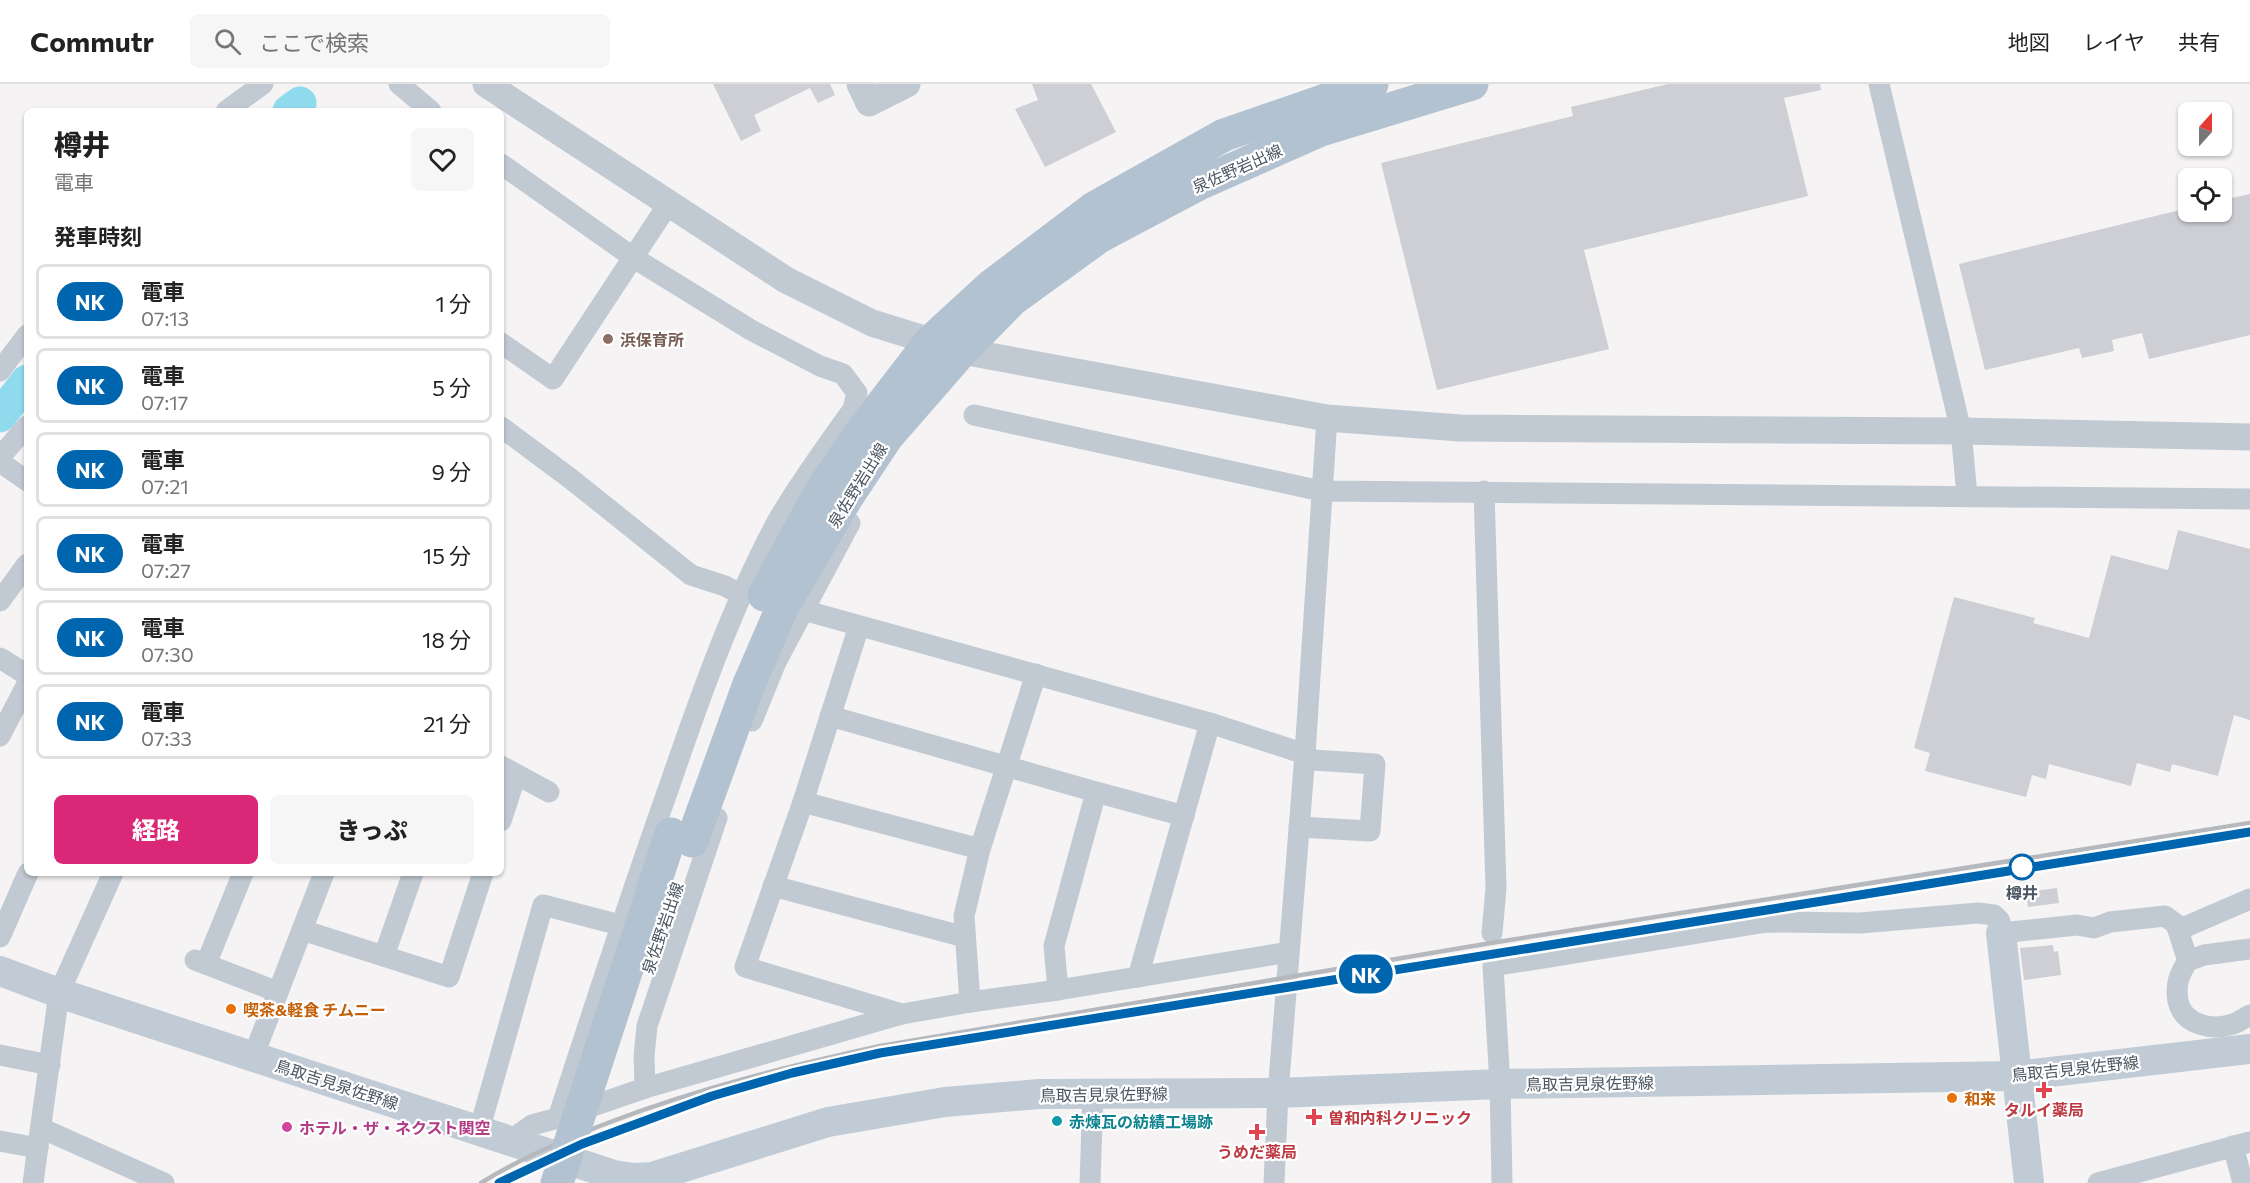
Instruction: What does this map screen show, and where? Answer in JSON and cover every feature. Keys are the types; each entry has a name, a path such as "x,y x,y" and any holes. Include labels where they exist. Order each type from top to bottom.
{"main road":[{"name":"泉佐野岩出線","path":"580,1183 727,679 763,597 822,489 863,429 930,342 991,286 1094,208 1224,135 1372,84"},
{"name":"泉佐野岩出線","path":"557,1183 681,838 782,608 846,499 887,436 962,351 1012,300 1099,237 1199,184 1321,130 1472,84"},
{"path":"2001,933 2029,1183"},
{"name":"鳥取吉見泉佐野線","path":"0,971 59,993 634,1181 828,1122 945,1102 1040,1094 1278,1092 1500,1084 2016,1076 2250,1049"}],"street":[{"path":"230,108 263,84"},
{"path":"399,84 427,108"},
{"path":"486,84 786,280 872,323 962,351 1327,418 1460,428 1960,431 2250,437"},
{"path":"860,84 869,103 907,84"},
{"path":"1879,84 1960,431 1966,495"},
{"path":"504,166 634,258 751,330 820,366 843,374 857,393 854,409 778,521 742,595 690,724 620,925 558,1118"},
{"path":"504,345 553,378 669,203"},
{"path":"0,371 24,339"},
{"path":"974,415 1321,491 2250,499"},
{"path":"645,1088 644,1056 647,1026 741,748 776,662 904,417"},
{"path":"1274,1183 1278,1092 1305,753 1327,418"},
{"path":"0,457 24,429"},
{"path":"504,429 571,478 691,575 725,586 742,595"},
{"path":"0,462 24,479"},
{"path":"1484,491 1496,888 1492,933"},
{"path":"0,601 24,568"},
{"path":"803,610 1210,723 1305,753 1313,760 1375,764 1370,831 1299,827"},
{"path":"859,626 803,802 745,967 902,1014"},
{"path":"0,658 24,673"},
{"path":"970,1002 964,916 980,849 1036,674"},
{"path":"0,736 24,690"},
{"path":"830,716 1184,816"},
{"path":"1138,977 1210,723"},
{"path":"504,801 509,770 549,792"},
{"path":"1058,990 1054,946 1096,792"},
{"path":"803,802 980,849"},
{"path":"0,937 27,876"},
{"path":"33,1183 59,993 112,876"},
{"path":"242,876 200,962 278,992"},
{"path":"253,1057 323,876"},
{"path":"384,956 412,876"},
{"path":"302,930 449,977 482,876"},
{"path":"773,886 965,937"},
{"path":"2178,930 2250,899"},
{"path":"478,1131 543,905 620,925"},
{"path":"1502,1183 1500,1084 1493,966 1767,922 1860,923 1978,913 1994,915 2000,921 2001,933 2077,925 2094,928 2110,921 2165,916 2176,924 2188,961"},
{"path":"2250,949 2204,955 2188,961 2177,982 2180,1011 2190,1021 2204,1026 2231,1024 2250,1015"},
{"path":"509,1141 532,1125 645,1088 902,1014 1289,952"},
{"path":"0,1055 50,1065"},
{"path":"1090,1183 1093,1093"},
{"path":"0,1141 40,1138 164,1183"},
{"path":"2098,1183 2128,1179 2242,1144 2243,1183"}],"building":[{"path":"713,84 830,84 835,95 818,103 810,88 754,115 761,131 741,141"},
{"path":"1032,84 1091,84 1116,132 1045,167 1015,109 1038,100"},
{"path":"1668,84 1820,84 1821,90 1784,98 1808,196 1584,250 1609,349 1437,390 1381,163 1573,116 1571,107"},
{"path":"2250,194 2250,335 2149,359 2142,333 2112,340 2114,351 2082,358 2079,348 1985,370 1959,264 2178,210 2178,222 2232,222 2232,198"},
{"path":"2178,530 2250,549 2250,720 2234,715 2218,776 2172,764 2170,772 2137,763 2131,786 2049,764 2046,779 2032,775 2026,797 1925,771 1930,753 1914,748 1954,597 2035,618 2033,623 2089,638 2111,555 2168,570"},
{"path":"2057,888 2059,903 2028,907 2026,892"},
{"path":"2053,945 2054,952 2058,951 2061,975 2024,980 2020,948"}],"waterway":[{"path":"293,108 300,103"},
{"path":"0,416 24,385"}],"railway":[{"path":"481,1183 546,1149 596,1127 646,1109 745,1079 880,1046 1491,943 2250,823"},
{"path":"1320,981 1637,930"},
{"path":"499,1183 582,1144 725,1092"}],"train":[{"name":"NK","path":"499,1183 554,1155 712,1096 792,1073 880,1053 2250,832"}],"place":[{"name":"浜保育所","path":"608,339"},
{"name":"樽井","path":"2022,867"},
{"name":"喫茶&軽食 チムニー","path":"231,1009"},
{"name":"タルイ薬局","path":"2044,1090"},
{"name":"和来","path":"1952,1098"},
{"name":"曽和内科クリニック","path":"1314,1117"},
{"name":"赤煉瓦の紡績工場跡","path":"1057,1121"},
{"name":"ホテル・ザ・ネクスト関空","path":"287,1127"},
{"name":"うめだ薬局","path":"1257,1132"}]}
